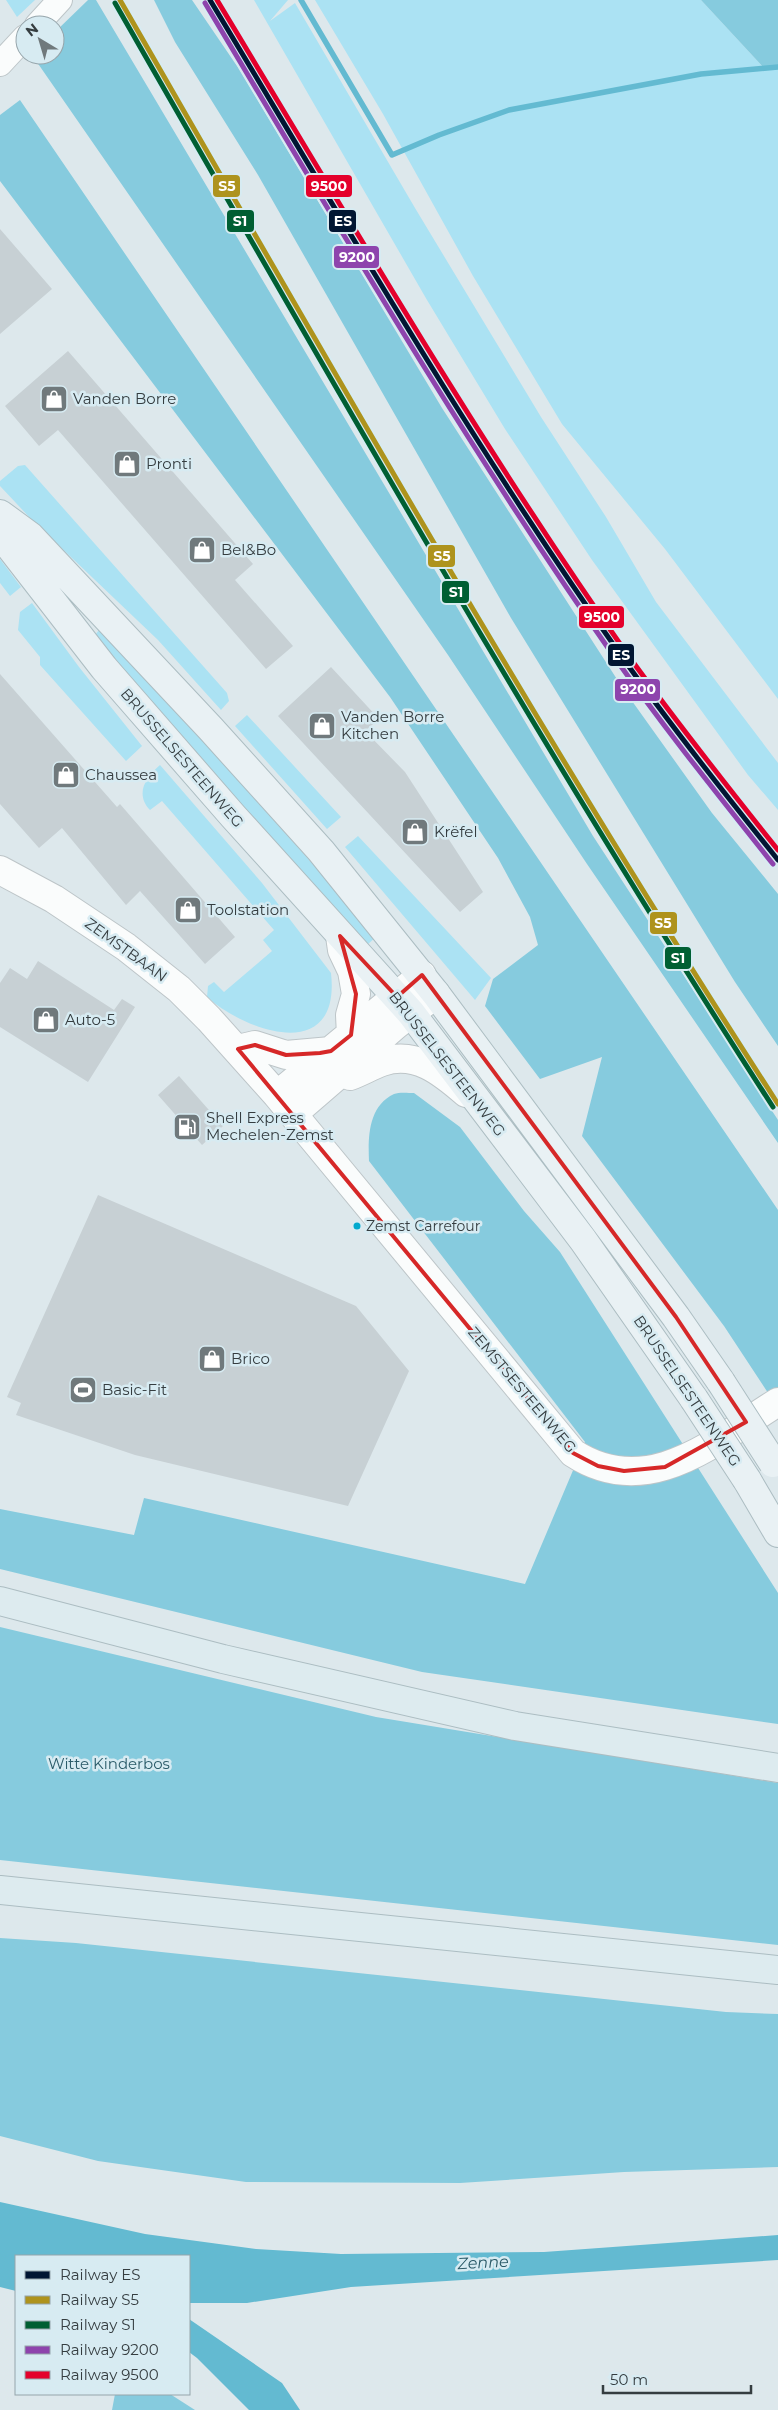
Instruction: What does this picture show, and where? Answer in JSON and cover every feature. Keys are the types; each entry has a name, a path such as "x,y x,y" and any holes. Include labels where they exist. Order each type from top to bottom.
{"highway":[{"path":"0,1601 223,1659 515,1726 778,1768"},
{"path":"0,1890 778,1970"},
{"path":"0,1905 151,1906"}],"main road":[{"name":"BRUSSELSESTEENWEG","path":"0,514 30,536 211,729 320,850 429,985 670,1309 721,1382 776,1467"},
{"name":"BRUSSELSESTEENWEG","path":"0,534 104,668 340,936 404,1005 583,1240 694,1399 747,1480 778,1533"}],"street":[{"path":"46,15 60,0"},
{"path":"0,64 15,48"},
{"name":"ZEMSTBAAN","path":"0,870 54,899 126,947 178,989 238,1049 326,1153"},
{"path":"340,936 342,950 352,972 356,994 341,1043"},
{"path":"285,1105 341,1043 404,1005 429,985"},
{"path":"332,1081 404,1005"},
{"path":"238,1049 255,1045 286,1055 341,1043"},
{"path":"285,1105 332,1081 358,1073 383,1062 410,1059 434,1068 478,1103"},
{"name":"ZEMSTSESTEENWEG","path":"326,1153 555,1434 572,1453 585,1461 624,1471 665,1467 688,1458 778,1402"}],"highlighted area":[{"path":"340,936 397,997 422,975 676,1317 746,1422 665,1467 624,1471 598,1466 573,1453 238,1049 255,1045 286,1055 320,1053 331,1051 351,1035 356,994"}],"shaded area":[{"path":"6,0 35,0 19,15 16,15"},
{"path":"254,0 288,0 270,21 295,3 415,208 541,417 606,517 656,602 778,763 778,810 748,775 592,560 505,429 427,300"},
{"path":"315,0 701,0 764,68 778,69 778,699 665,549 562,424 473,276 383,114"},
{"path":"25,465 227,693 229,701 221,710 158,640 32,520 0,486 0,481 18,466"},
{"path":"0,559 21,587 10,596 0,583"},
{"path":"32,603 79,667 142,746 126,761 40,665 40,657 18,630 20,612"},
{"path":"99,630 104,630 377,936 367,945 137,690 95,635"},
{"path":"247,715 341,817 327,829 235,726"},
{"path":"160,765 262,883 331,973 330,1001 322,1020 307,1030 288,1033 245,1022 207,997 208,986 214,982 224,992 272,951 263,940 274,930 162,801 150,810 143,798 144,786 150,775"},
{"path":"358,836 491,978 475,1000 345,847"}],"green space":[{"path":"88,0 96,0 593,836 778,1120 778,1143 587,864 448,655 39,65 65,65 65,22"},
{"path":"154,0 192,0 237,66 442,408 622,687 712,813 778,894 778,1046 735,982 511,618 258,175 175,42"},
{"path":"701,0 778,0 778,69 764,68"},
{"path":"20,100 778,1210 778,1408 724,1326 582,1136 602,1057 540,1079 485,1006 493,979 538,945 530,917 498,858 390,697 0,181 0,115"},
{"path":"414,1093 460,1127 524,1211 560,1252 778,1593 778,1724 422,1672 0,1569 0,1509 134,1535 144,1498 525,1584 585,1442 369,1161 371,1123 379,1106 385,1099 394,1094"},
{"name":"Witte Kinderbos","path":"0,1627 376,1717 778,1783 778,1945 0,1860"},
{"path":"0,1938 76,1943 726,2012 778,2014 778,2167 624,2172 460,2183 246,2182 98,2161 0,2136"},
{"path":"115,2395 172,2395 195,2410 112,2410"}],"water":[{"name":"Zenne","path":"0,2202 145,2234 256,2249 341,2254 544,2252 778,2235 778,2260 351,2287 247,2303 190,2303 190,2255 15,2255 15,2291 0,2287"},
{"path":"190,2320 282,2383 300,2410 249,2410 190,2353"}],"building":[{"path":"0,229 52,289 0,334"},
{"path":"68,351 253,564 235,580 293,646 266,669 58,430 39,446 5,406"},
{"name":"Krëfel","path":"331,667 379,719 365,731 405,772 483,892 460,912 278,716"},
{"path":"0,674 117,807 120,804 235,937 205,964 140,891 126,905 62,828 39,848 0,804"},
{"name":"Auto-5","path":"38,961 114,1010 122,999 135,1007 88,1082 0,1027 0,983 10,968 27,979"},
{"path":"179,1076 223,1126 202,1145 158,1095"},
{"name":"Brico","path":"98,1195 356,1306 409,1371 348,1506 135,1455 16,1415 21,1403 7,1397"}],"waterway":[{"path":"301,0 392,155 439,135 509,110 701,74 778,67"}],"rail line":[{"name":"S5","path":"120,0 361,418 524,695 607,832 778,1104"},
{"name":"ES","path":"210,0 409,331 565,575 639,680 778,860"},
{"name":"9500","path":"217,0 415,329 571,572 662,702 778,850"},
{"name":"S1","path":"115,3 436,560 602,835 773,1107"},
{"name":"9200","path":"205,3 404,334 507,498 615,658 692,762 773,864"}],"place":[{"name":"Vanden Borre","path":"54,399"},
{"name":"Pronti","path":"127,464"},
{"name":"Bel&Bo","path":"202,550"},
{"name":"Vanden Borre Kitchen","path":"322,726"},
{"name":"Chaussea","path":"66,775"},
{"name":"Krëfel","path":"415,832"},
{"name":"Toolstation","path":"188,910"},
{"name":"Auto-5","path":"46,1020"},
{"name":"Shell Express Mechelen-Zemst","path":"187,1127"},
{"name":"Zemst Carrefour","path":"357,1226"},
{"name":"Brico","path":"212,1359"},
{"name":"Basic-Fit","path":"83,1390"}]}
